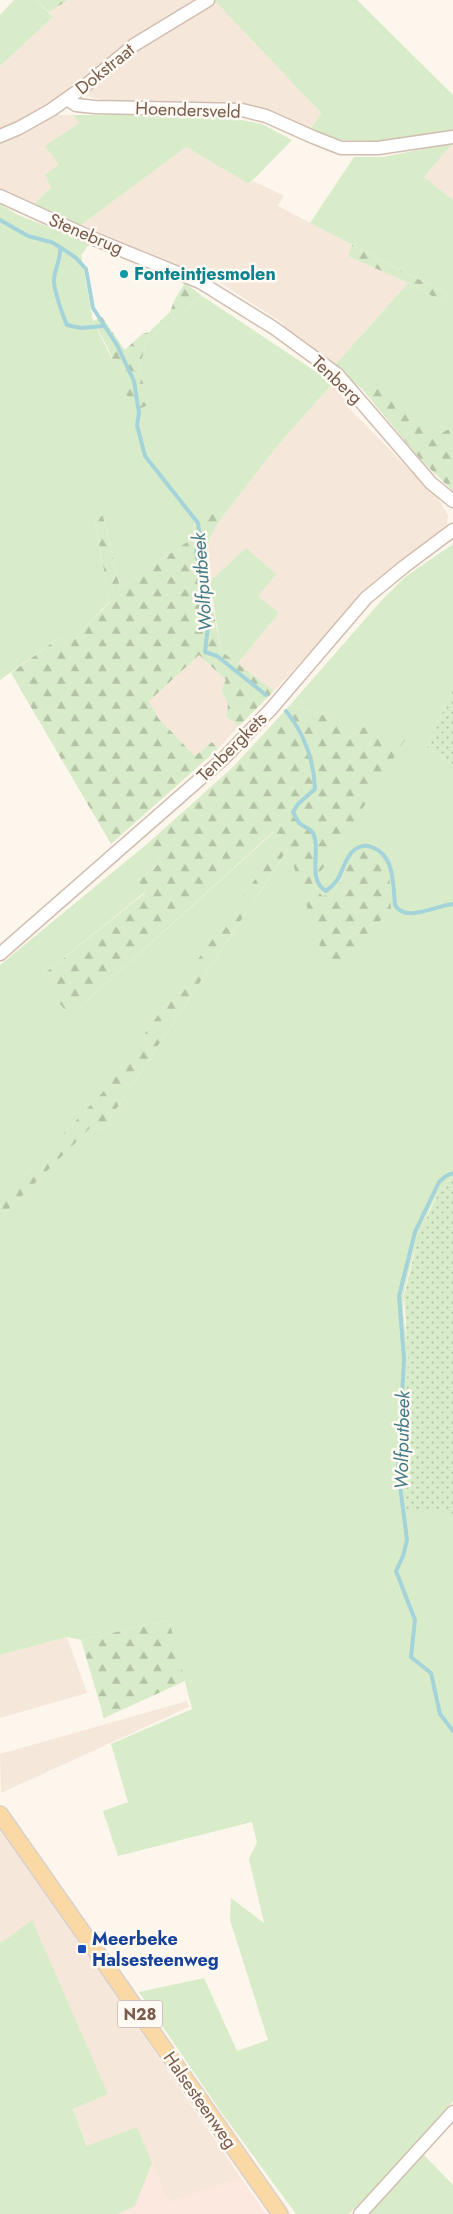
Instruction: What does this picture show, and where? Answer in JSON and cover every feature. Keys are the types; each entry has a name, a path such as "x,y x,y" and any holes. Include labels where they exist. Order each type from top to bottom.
{"main road":[{"name":"Halsesteenweg","path":"0,1814 280,2214"}],"street":[{"name":"Dokstraat","path":"0,136 19,128 67,98 134,45 208,0"},
{"name":"Hoendersveld","path":"67,98 76,105 95,107 242,110 266,116 313,138 341,148 378,148 453,137"},
{"name":"Stenebrug","path":"0,196 92,238 200,282"},
{"name":"Tenberg","path":"200,282 274,328 337,374 431,483 453,501"},
{"name":"Tenbergkets","path":"0,954 224,758 271,709 366,598 404,566 453,530"},
{"path":"360,2214 453,2112"}],"shaded area":[{"path":"68,0 201,0 72,92 27,120 0,131 0,66 53,17 49,12"},
{"path":"215,1 321,113 310,130 263,108 236,104 112,102 86,96 116,62"},
{"path":"54,115 73,115 80,123 59,164 51,187 33,205 7,194 0,188 0,140"},
{"path":"453,143 453,200 424,177"},
{"path":"186,147 249,184 254,181 284,196 278,206 352,245 348,256 408,283 334,366 281,328 284,324 216,280 81,225"},
{"path":"333,383 353,403 349,408 439,500 448,515 447,525 370,587 274,691 237,664 279,613 258,596 246,548 210,581 208,546 212,532 223,516 278,445"},
{"path":"199,655 226,680 221,690 228,704 226,716 239,726 218,749 212,742 195,756 158,718 148,701"},
{"path":"67,1637 99,1726 87,1693 0,1718 0,1655"},
{"path":"187,1701 189,1707 1,1793 0,1754"},
{"path":"0,1829 266,2214 118,2214 135,2206 88,2147 73,2109 107,2093 28,1924 1,1944 0,1941"},
{"path":"152,2163 169,2202 241,2178 266,2214 118,2214 135,2206"}],"green space":[{"path":"14,0 36,0 53,17 0,66 0,15"},
{"path":"36,0 68,0 49,12"},
{"path":"357,0 453,95 453,131 382,141 340,140 310,130 321,113 215,1"},
{"path":"73,115 195,115 231,118 262,124 292,140 249,184 186,147 81,225 33,205 51,187 45,175 59,164 45,146 79,123"},
{"path":"453,143 424,177 453,200 453,427 432,439 378,379 362,389 334,366 408,283 443,302 447,294 310,223 354,157 383,157"},
{"path":"0,204 18,215 90,243 81,255 93,321 117,369 146,391 139,372 146,341 202,296 333,383 278,445 223,516 217,511 194,524 193,538 120,588 103,516 94,518 110,601 68,646 60,637 0,680"},
{"path":"352,245 447,294 443,302 408,283 348,256"},
{"path":"185,283 202,296 146,341 139,372 146,391 146,406 133,411 108,348 93,321 102,317 125,350 142,334 149,332 170,312 175,299"},
{"path":"378,379 432,438 453,427 453,491 421,460 362,389"},
{"path":"204,510 217,511 223,516 210,538 207,558 221,651 274,691 239,726 226,716 228,704 221,690 226,680 199,655 149,701 158,718 195,756 212,742 218,749 111,844 11,673 60,637 68,645 110,602 94,517 103,516 120,588 193,538 196,522"},
{"path":"453,544 453,689 427,747 453,765 453,1178 445,1184 436,1196 421,1230 404,1295 403,1310 408,1351 408,1373 402,1470 451,1512 453,1516 453,2101 405,2157 349,2214 296,2214 221,2112 139,1992 204,1978 237,2051 268,2040 230,1920 231,1898 264,1923 249,1859 257,1842 252,1822 118,1856 103,1811 128,1802 111,1744 192,1709 169,1620 81,1640 67,1637 0,1655 0,1218 92,1125 101,1132 289,848 326,965 354,854 337,888 329,895 322,896 312,882 333,856 404,740 290,705 381,601 405,577"},
{"path":"246,548 276,574 258,596 279,613 237,664 221,651 210,581"},
{"path":"453,689 453,765 427,747"},
{"path":"290,705 405,740 333,856 312,882 322,896 329,895 337,888 354,854 367,851 376,852 383,858 387,867 391,910 337,964 326,965 288,849 101,1132 92,1126 0,1218 0,1195 27,1172 103,1092 282,842 273,832 70,1016 39,978 145,893 138,881 161,862 147,844 233,767"},
{"path":"274,832 283,842 103,1092 27,1172 0,1195 0,965 147,844 161,862 138,881 145,892 39,978 71,1015"},
{"path":"453,1178 452,1516 451,1512 406,1511 402,1470 408,1358 404,1296 419,1234 442,1185"},
{"path":"169,1620 185,1681 104,1718 81,1640"},
{"path":"32,1920 108,2094 73,2109 87,2146 137,2127 152,2163 135,2206 118,2214 0,2214 0,1941 1,1943"},
{"path":"423,2154 453,2185 453,2214 367,2214"}],"waterway":[{"name":"Wolfputbeek","path":"0,220 28,236 51,242 60,247 76,258 86,269 93,308 117,345 134,381 139,413 137,425 145,456 198,523 200,537 196,552 208,605 205,652 217,656 266,695"},
{"path":"60,248 54,283 67,325 81,328 103,326"},
{"name":"Wolfputbeek","path":"286,711 303,738 313,768 315,789 298,804 293,812 299,823 314,835 316,846 315,867 317,881 321,886 326,891 332,887 351,853 359,847 368,846 377,849 388,862 393,879 395,905 400,910 406,913 413,913 453,904"},
{"name":"Wolfputbeek","path":"453,1173 439,1182 415,1232 399,1296 404,1359 398,1470 407,1540 403,1556 396,1571 415,1620 411,1657 431,1673 440,1714 453,1731"}],"place":[{"name":"Fonteintjesmolen","path":"124,274"},
{"name":"Meerbeke Halsesteenweg","path":"82,1949"}]}
